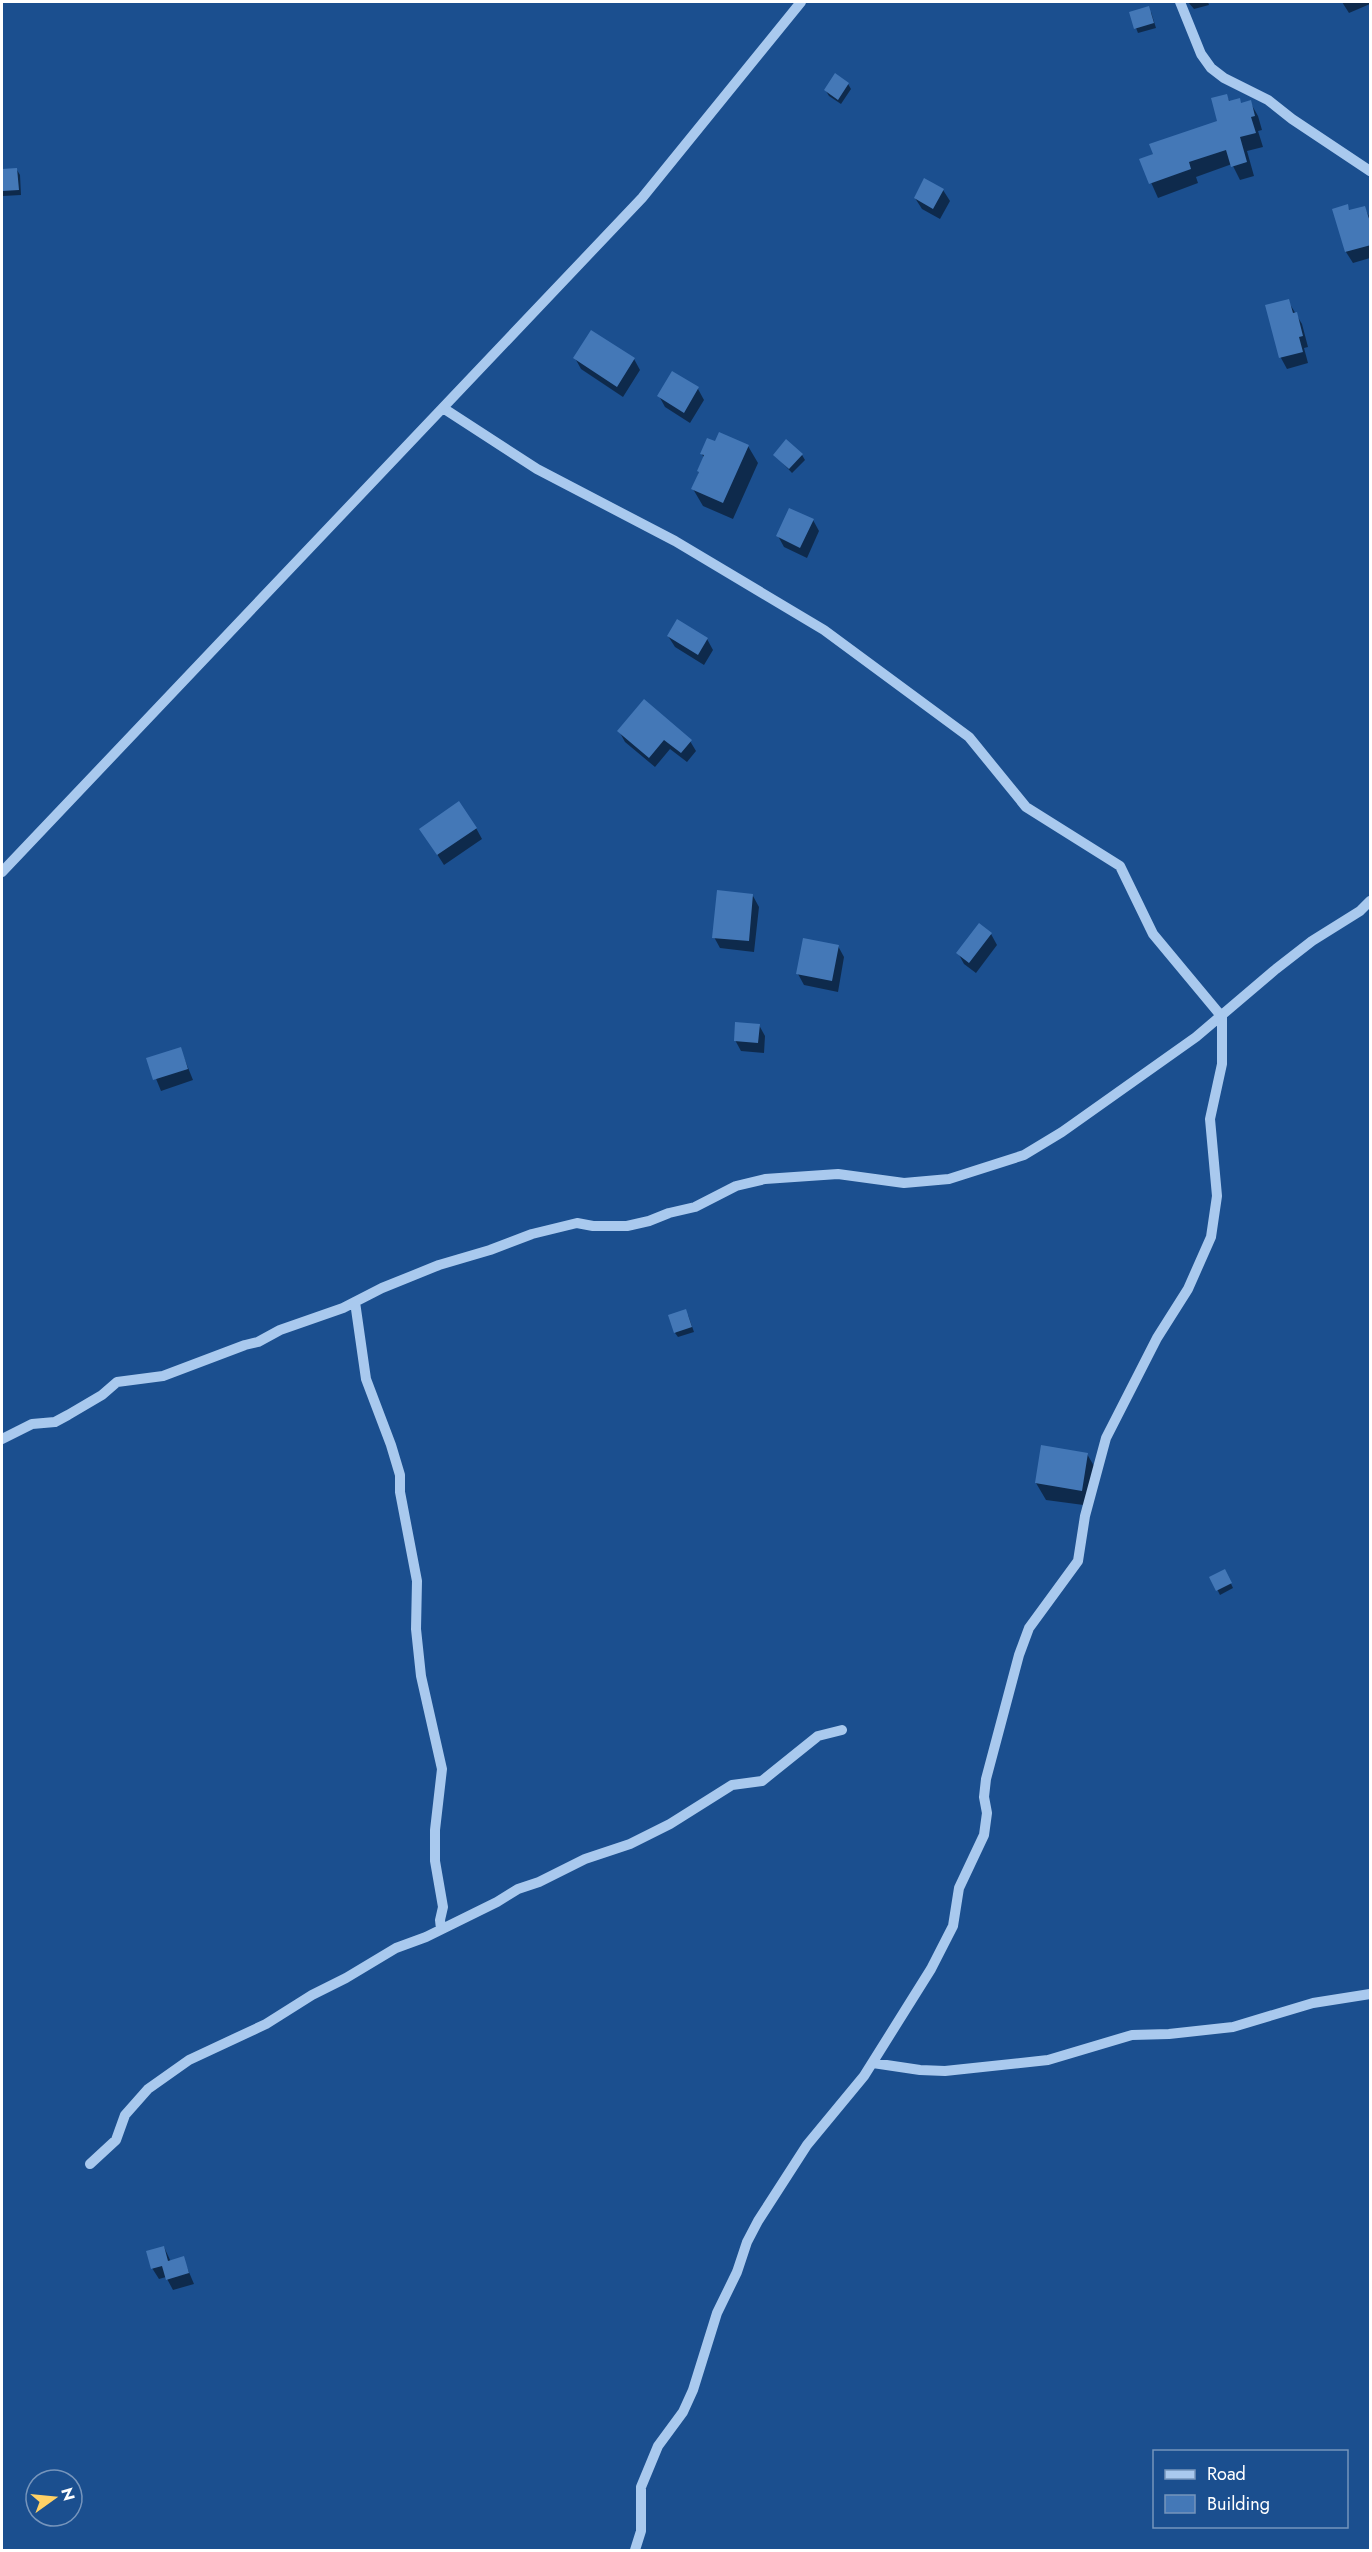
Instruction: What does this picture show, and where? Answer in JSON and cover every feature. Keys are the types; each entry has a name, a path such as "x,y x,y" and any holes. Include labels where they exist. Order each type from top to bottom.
{"street":[{"path":"2,872 642,198 801,2"},
{"path":"1180,2 1201,54 1211,68 1224,78 1268,100 1292,119 1371,171"},
{"path":"443,408 537,469 675,541 824,630 969,737 1026,807 1120,866 1153,934 1222,1017 1222,1064 1210,1119 1217,1196 1211,1237 1188,1289 1156,1338 1106,1438 1085,1516 1078,1560 1029,1629 1018,1655 986,1779 984,1797 987,1813 984,1835 959,1888 953,1926 931,1969 873,2063 807,2145 747,2242 738,2272 717,2313 683,2412 658,2446 641,2487 640,2531 635,2550"},
{"path":"2,1439 32,1424 55,1422 102,1395 117,1382 163,1376 258,1342 280,1330 355,1302 439,1265 490,1250 532,1234 577,1223 593,1226 627,1226 649,1221 669,1213 695,1207 736,1186 765,1179 838,1174 904,1183 949,1179 1024,1155 1062,1132 1222,1017 1251,989 1312,941 1360,911 1371,901"},
{"path":"355,1302 366,1379 400,1475 400,1491 417,1581 416,1629 421,1676 442,1769 435,1830 435,1861 443,1907 440,1920 441,1929"},
{"path":"90,2164 116,2140 125,2115 148,2089 189,2060 267,2024 312,1995 396,1948 497,1902 518,1888 539,1882 585,1858 630,1844 732,1785 762,1781 818,1736 842,1730"},
{"path":"873,2063 909,2069 945,2071 1048,2060 1132,2035 1169,2034 1233,2027 1313,2003 1371,1994"}],"building":[{"path":"1149,6 1154,23 1134,29 1129,12"},
{"path":"835,73 849,83 838,100 824,90"},
{"path":"1227,94 1229,101 1240,98 1241,103 1251,100 1255,116 1251,117 1256,133 1240,137 1247,162 1231,167 1226,150 1189,162 1191,169 1149,184 1139,159 1153,154 1149,144 1217,121 1211,98"},
{"path":"17,168 19,190 2,191 2,169"},
{"path":"924,178 944,189 933,209 914,198"},
{"path":"1348,204 1349,210 1365,206 1371,225 1371,245 1345,252 1332,209"},
{"path":"1289,299 1293,313 1297,312 1303,336 1299,337 1303,352 1279,358 1265,305"},
{"path":"591,330 635,358 617,387 573,358"},
{"path":"672,371 699,387 684,413 657,396"},
{"path":"719,432 749,445 723,503 691,489 699,472 697,471 704,455 700,454 707,438 715,441"},
{"path":"786,439 803,454 789,469 773,455"},
{"path":"789,508 814,519 800,548 776,536"},
{"path":"677,619 708,638 698,655 667,636"},
{"path":"644,699 692,740 681,753 664,740 649,758 617,731"},
{"path":"459,801 477,828 437,855 419,829"},
{"path":"717,890 753,894 749,941 712,938"},
{"path":"979,923 992,933 969,963 956,953"},
{"path":"803,938 839,945 832,981 796,974"},
{"path":"735,1022 760,1024 758,1043 734,1041"},
{"path":"181,1047 188,1069 153,1080 146,1058"},
{"path":"686,1309 692,1327 674,1333 668,1315"},
{"path":"1041,1445 1088,1453 1082,1491 1035,1483"},
{"path":"1225,1569 1232,1583 1216,1591 1209,1577"},
{"path":"164,2246 168,2261 184,2256 189,2273 166,2280 162,2266 151,2269 146,2251"}]}
